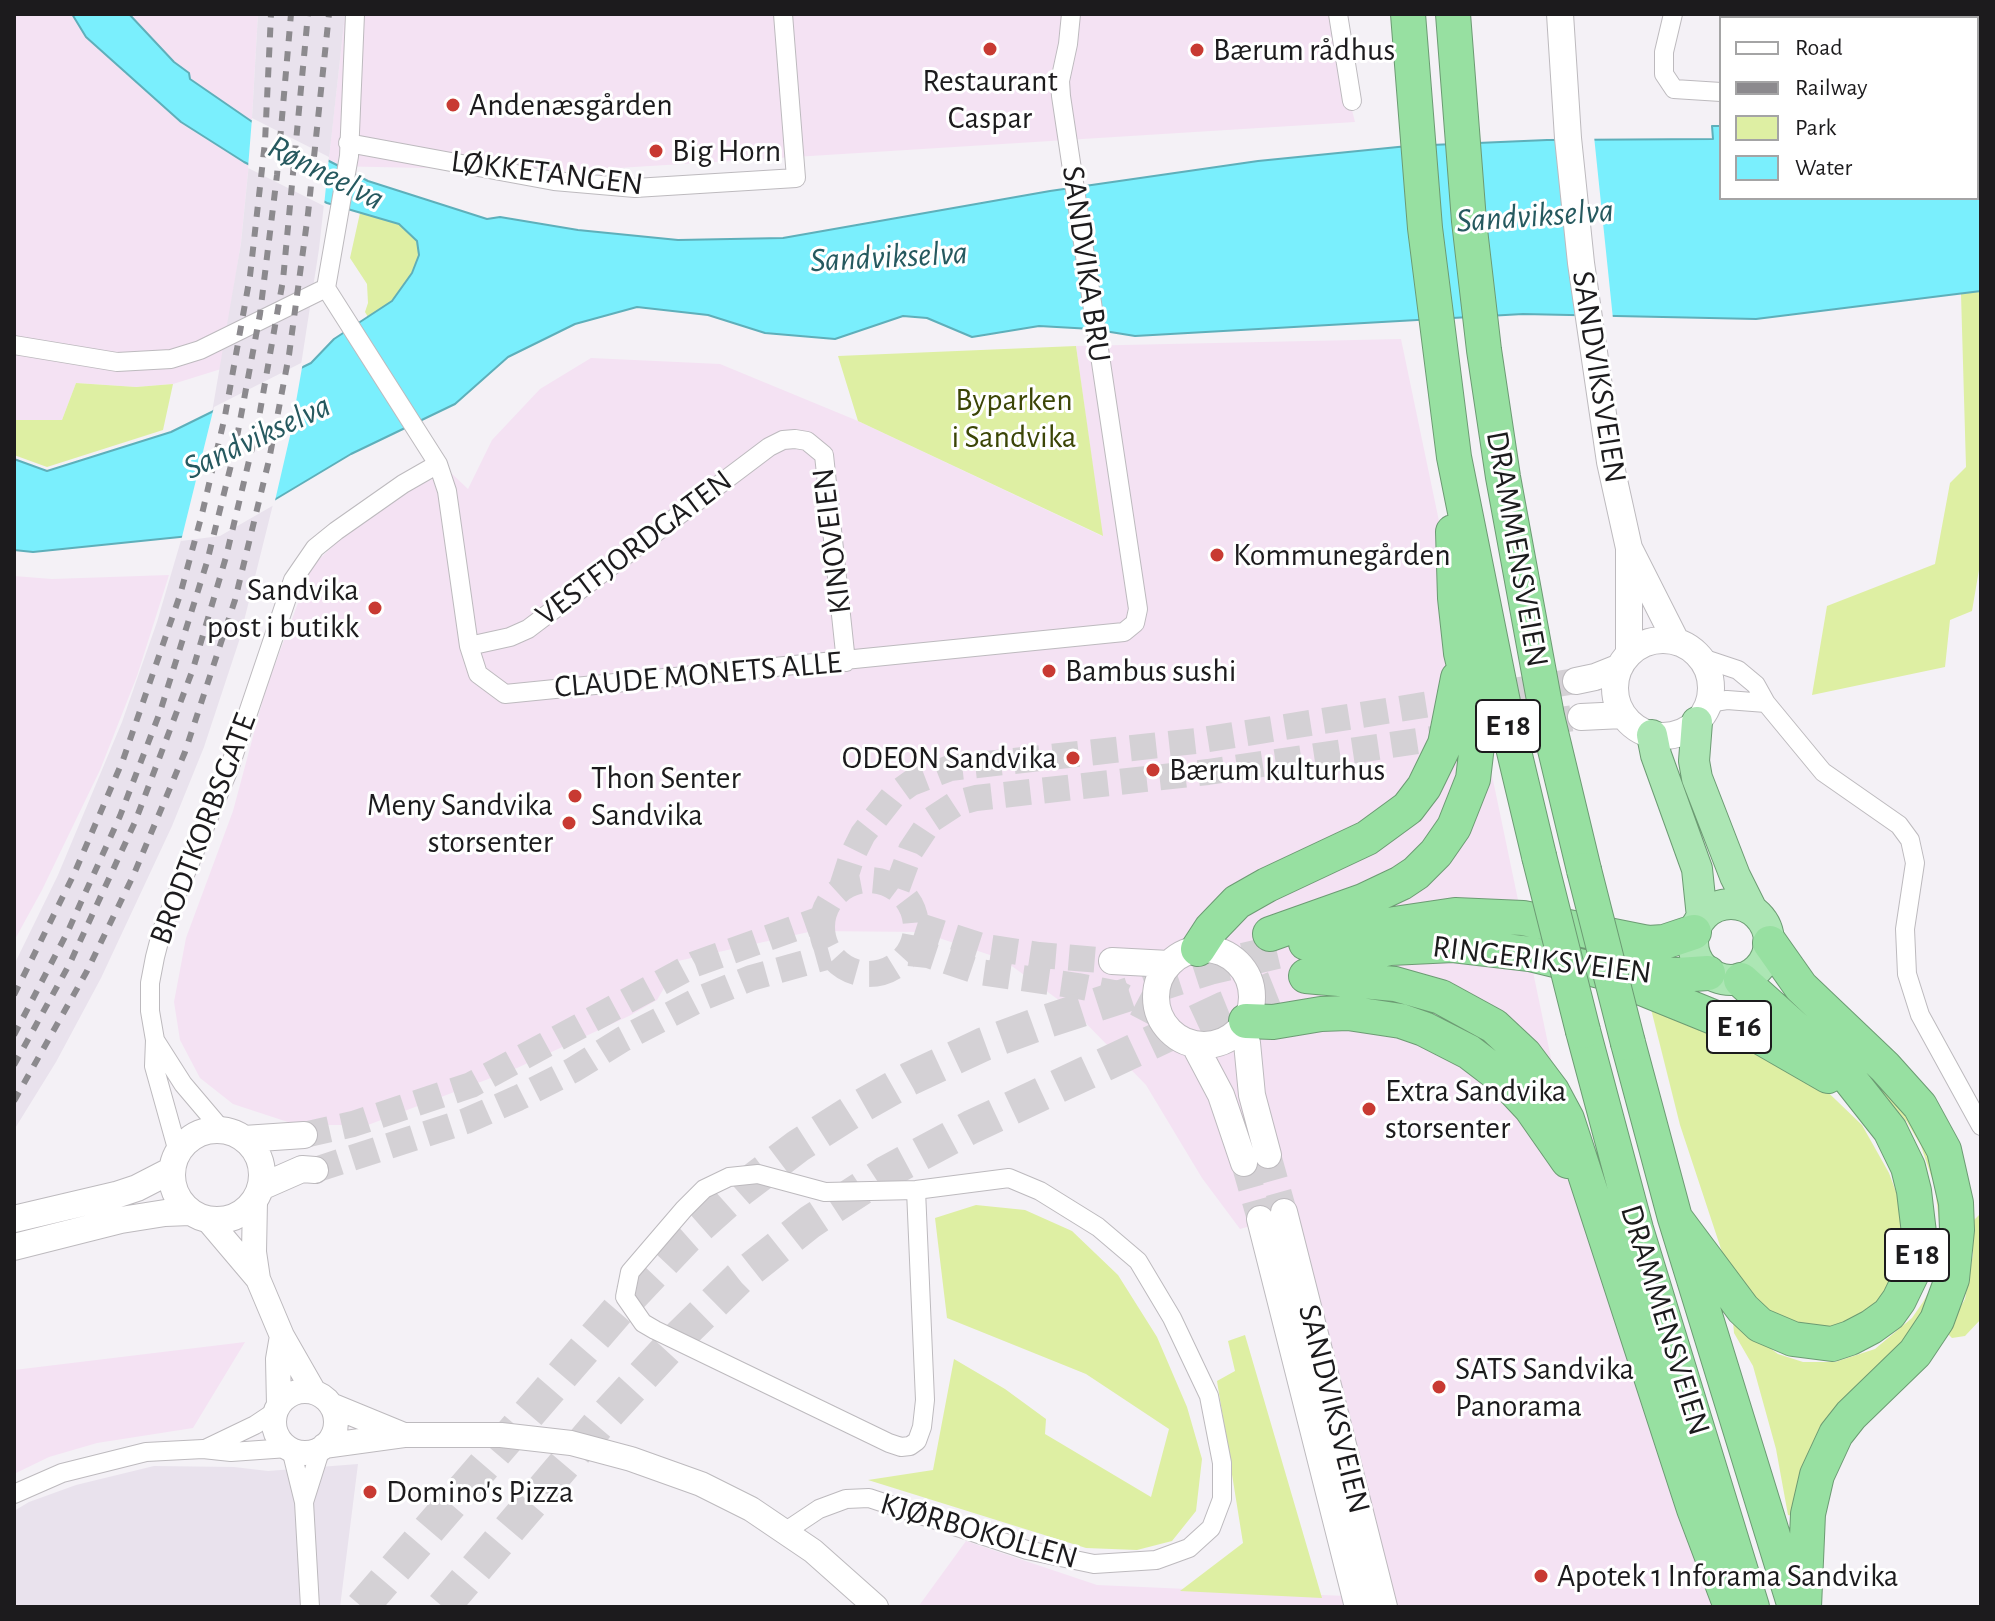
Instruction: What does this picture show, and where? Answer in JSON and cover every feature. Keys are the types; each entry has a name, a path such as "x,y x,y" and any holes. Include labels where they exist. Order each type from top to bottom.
{"highway":[{"name":"DRAMMENSVEIEN","path":"1408,14 1425,228 1454,457 1507,722 1583,1031 1636,1229 1752,1607"},
{"name":"DRAMMENSVEIEN","path":"1453,14 1469,221 1493,415 1534,650 1584,870 1675,1218 1793,1553"},
{"name":"E 18","path":"1285,961 1363,901 1416,873 1436,853 1454,827 1473,779 1478,737 1461,653 1454,583 1454,457"},
{"name":"E 18","path":"1184,957 1237,902 1367,838 1408,808 1424,787 1445,744 1454,709 1461,653"},
{"path":"1703,712 1694,761 1697,778 1735,876 1752,910"},
{"path":"1652,735 1656,755 1697,869 1698,925"},
{"path":"1698,925 1717,906 1744,906 1762,919 1770,943"},
{"name":"RINGERIKSVEIEN","path":"1285,961 1354,930 1455,915 1523,918 1648,943 1664,942 1698,925"},
{"name":"E 16","path":"1698,925 1694,955 1708,973 1718,979 1741,980 1761,966 1770,943"},
{"name":"E 18","path":"1770,943 1801,987 1885,1067 1920,1106 1944,1150 1956,1203 1955,1256 1946,1301 1915,1353 1868,1396 1836,1434 1825,1454 1793,1553 1795,1607"},
{"name":"RINGERIKSVEIEN","path":"1285,961 1403,947 1453,945 1530,954 1604,972 1708,973"},
{"path":"1285,961 1418,989 1462,1007 1494,1026 1525,1055 1552,1091 1567,1119 1694,1509 1731,1607"},
{"name":"E 16","path":"1604,972 1755,1034 1797,1056 1865,1100"},
{"name":"E 18","path":"1675,1218 1743,1309 1760,1325 1793,1339 1832,1344 1871,1327 1889,1314 1908,1285 1918,1253 1914,1191 1908,1167 1890,1130 1845,1073 1741,980"},
{"path":"1244,1024 1348,1013 1401,1021 1446,1039 1487,1065 1519,1094 1589,1191"},
{"name":"E 18","path":"1793,1553 1804,1607"}],"main road":[{"name":"SANDVIKSVEIEN","path":"1560,14 1572,185 1597,388 1610,462 1629,548 1676,641"},
{"name":"SANDVIKSVEIEN","path":"1624,660 1629,548"},
{"path":"1576,681 1595,677 1624,660 1642,644 1659,640 1676,641 1692,649 1710,678 1703,712 1684,731 1668,736 1652,735 1636,728 1623,715 1616,700 1615,683 1624,660"},
{"path":"1581,717 1623,715"},
{"path":"1112,961 1184,957 1213,950 1240,964 1248,977 1252,1007 1244,1024 1221,1043 1194,1044 1173,1034 1159,1015 1156,1001 1161,975 1184,957"},
{"path":"1194,1044 1256,1159 1244,1024"},
{"path":"14,1219 137,1188 175,1161 197,1134 304,1135"},
{"path":"233,1134 254,1148 260,1160 262,1173 258,1194"},
{"path":"175,1161 176,1193 199,1216"},
{"path":"14,1247 121,1220 165,1213 222,1221 234,1217 258,1194 302,1169 315,1170"},
{"name":"SANDVIKSVEIEN","path":"1358,1607 1272,1216 1384,1607"}],"street":[{"path":"14,345 117,362 171,359 200,350 326,288 348,150 355,14"},
{"name":"LØKKETANGEN","path":"348,150 554,181 635,188 796,178 783,14"},
{"name":"SANDVIKA BRU","path":"1071,14 1060,81 1061,96 1138,609 1135,623"},
{"path":"1338,14 1352,101"},
{"path":"1673,14 1664,52 1664,74 1674,89 1719,92"},
{"name":"CLAUDE MONETS ALLE","path":"326,288 438,464 447,491 469,646 478,674 505,694 1124,632 1135,623"},
{"name":"VESTFJORDGATEN","path":"469,646 510,637 528,629 761,452 783,440 795,439"},
{"name":"KINOVEIEN","path":"795,439 807,441 824,455 846,662"},
{"name":"BRODTKORBSGATE","path":"175,1161 154,1066 150,983 162,930 229,769 293,580 315,548 403,484 438,464"},
{"path":"1699,657 1729,666 1748,677 1823,772 1899,825 1910,840 1915,863 1905,929 1907,974 1920,1015 1981,1126"},
{"path":"1703,712 1727,700 1766,703"},
{"name":"BRODTKORBSGATE","path":"155,1040 183,1084 233,1134"},
{"name":"KJØRBOKOLLEN","path":"786,1531 819,1509 846,1499 869,1498 1027,1550 1094,1564 1156,1560 1189,1548 1211,1528 1222,1499 1222,1463 1209,1396 1172,1318 1138,1261 1098,1227 1040,1191 1009,1178 916,1190 825,1192 758,1174 729,1177 704,1189 684,1209 630,1272 625,1297 643,1323 655,1330 889,1443 910,1446 917,1441 922,1427 925,1400 916,1190"},
{"path":"258,1194 254,1252 258,1279 282,1336 335,1416 336,1427 332,1437 322,1447 304,1502"},
{"path":"199,1216 258,1279"},
{"path":"282,1336 278,1359 278,1408 274,1419 277,1435 289,1448 304,1502 310,1607"},
{"path":"203,1449 255,1425 294,1393 322,1398 404,1435"},
{"path":"14,1494 62,1473 146,1452 289,1448 306,1453 322,1447 404,1435 535,1437 584,1446 641,1462 701,1484 745,1505 786,1531 876,1607"}],"shaded area":[{"path":"14,14 258,14 241,243 221,369 173,384 136,387 76,383 62,420 14,420"},
{"path":"258,14 345,14 319,249 290,436 239,641 204,747 172,826 101,978 56,1062 14,1130 14,965 58,875 122,722 157,622 189,513 210,424 241,243"},
{"path":"345,14 1328,14 1355,122 570,171 328,166"},
{"path":"1401,339 1561,1106 1721,1607 918,1607 966,1541 1097,1585 1391,1598 1294,1213 1240,1229 1202,1178 1146,1085 1074,1011 1002,959 921,932 813,931 669,963 667,983 657,1000 629,1016 517,1068 368,1125 297,1125 233,1104 200,1078 180,1040 174,1002 186,938 233,811 266,688 312,566 356,524 386,502 449,471 468,489 492,440 540,389 591,358 720,364 858,421 1102,536 1076,346"},
{"path":"169,575 137,676 100,770 14,941 14,576 52,579"},
{"path":"245,1342 193,1428 97,1443 49,1457 14,1474 14,1370"},
{"path":"358,1464 340,1607 14,1607 14,1511 29,1502 76,1485 154,1466 234,1467 268,1471"}],"green space":[{"path":"1981,14 1981,115 1979,16 1816,16"},
{"path":"360,213 399,224 417,241 419,255 412,273 392,301 368,317 365,312 367,284 350,258"},
{"path":"1981,291 1981,558 1972,611 1950,620 1945,667 1812,695 1827,606 1935,564 1950,483 1966,467 1961,294"},
{"name":"Byparken i Sandvika","path":"1076,346 1103,536 858,421 838,356"},
{"path":"76,383 136,387 173,384 163,430 47,467 14,455 14,420 62,420"},
{"path":"1650,1005 1811,1076 1862,1125 1889,1173 1899,1200 1902,1251 1896,1274 1875,1306 1846,1326 1813,1331 1765,1312 1723,1255 1680,1125"},
{"path":"1879,1081 1918,1125 1946,1209 1938,1292 1793,1516 1788,1515 1776,1449 1753,1366 1734,1333 1733,1321 1778,1354 1803,1362 1835,1362 1875,1349 1912,1318 1933,1284 1941,1238 1935,1187 1921,1146 1907,1122 1877,1086 1876,1082"},
{"path":"976,1205 1025,1210 1072,1231 1118,1275 1157,1337 1187,1407 1202,1459 1196,1511 1172,1541 1137,1550 1086,1548 868,1480 933,1470 954,1359 1005,1389 1046,1419 1045,1434 1151,1497 1169,1429 1086,1374 947,1318 935,1218"},
{"path":"1981,1213 1981,1319 1965,1336 1952,1338 1946,1332 1965,1299 1973,1254 1972,1222"},
{"path":"1245,1335 1322,1598 1180,1591 1243,1543 1217,1381 1235,1371 1228,1341"}],"water":[{"path":"72,14 129,14 174,62 189,73 190,79 251,121 368,181 487,219 500,217 578,230 678,240 783,238 1050,191 1258,161 1408,146 1547,140 1713,139 1712,126 1719,126 1719,200 1979,200 1981,115 1981,291 1756,319 1523,314 1135,336 1092,329 1039,326 972,337 927,318 903,316 835,339 765,333 708,315 637,307 575,324 508,357 455,404 351,454 219,533 33,552 14,550 14,459 47,471 171,432 311,363 334,339 392,301 412,273 419,255 417,241 399,224 327,203 244,162 181,122 86,37"}],"pier":[{"path":"252,118 329,157 324,206 248,168"},
{"path":"1555,136 1594,136 1613,319 1575,318"},
{"path":"303,362 274,505 220,536 181,541 214,407"}],"tunnel":[{"path":"842,887 863,834 893,796 911,783 950,768 1196,741 1576,681"},
{"path":"897,888 911,850 931,820 957,803 976,798 1208,772 1581,717"},
{"path":"860,880 878,880 903,893 913,909 916,927 913,945 903,961 878,974 860,974 835,961 822,936 822,918 835,893 860,880"},
{"path":"304,1135 353,1124 471,1085 695,964 821,919"},
{"path":"917,925 985,947 1112,961"},
{"path":"362,1607 619,1309 686,1238 740,1190 798,1146 909,1079 984,1044 1209,968 1277,952"},
{"path":"909,953 928,955 979,972 1119,994 1159,1015"},
{"path":"315,1170 466,1121 573,1070 623,1039 702,998 751,978 830,956"},
{"path":"443,1607 603,1419 672,1344 738,1279 810,1222 885,1173 971,1127 1225,1008 1287,983"},
{"path":"1268,1155 1284,1212"},
{"path":"1244,1163 1260,1219"}],"railway":[{"path":"14,995 74,874 123,760 180,595 202,514 225,416 250,276 265,142 271,14"},
{"path":"14,1035 68,931 120,816 160,712 207,562 234,453 260,314 277,175 291,14"},
{"path":"14,1065 70,963 135,822 193,669 226,557 258,423 283,280 308,14"},
{"path":"14,1101 87,971 134,874 185,752 235,600 269,460 289,355 308,214 329,14"}],"place":[{"name":"Restaurant Caspar","path":"990,49"},
{"name":"Bærum rådhus","path":"1197,50"},
{"name":"Andenæsgården","path":"453,105"},
{"name":"Big Horn","path":"656,151"},
{"name":"Kommunegården","path":"1217,555"},
{"name":"Sandvika post i butikk","path":"375,608"},
{"name":"Bambus sushi","path":"1049,671"},
{"name":"ODEON Sandvika","path":"1073,758"},
{"name":"Bærum kulturhus","path":"1153,770"},
{"name":"Thon Senter Sandvika","path":"575,796"},
{"name":"Meny Sandvika storsenter","path":"569,823"},
{"name":"Extra Sandvika storsenter","path":"1369,1109"},
{"name":"SATS Sandvika Panorama","path":"1439,1387"},
{"name":"Domino's Pizza","path":"370,1492"},
{"name":"Apotek 1 Inforama Sandvika","path":"1541,1576"}],"water label":[{"name":"Rønneelva","path":"326,173"},
{"name":"Sandvikselva","path":"1535,216"},
{"name":"Sandvikselva","path":"889,257"},
{"name":"Sandvikselva","path":"257,437"}]}
